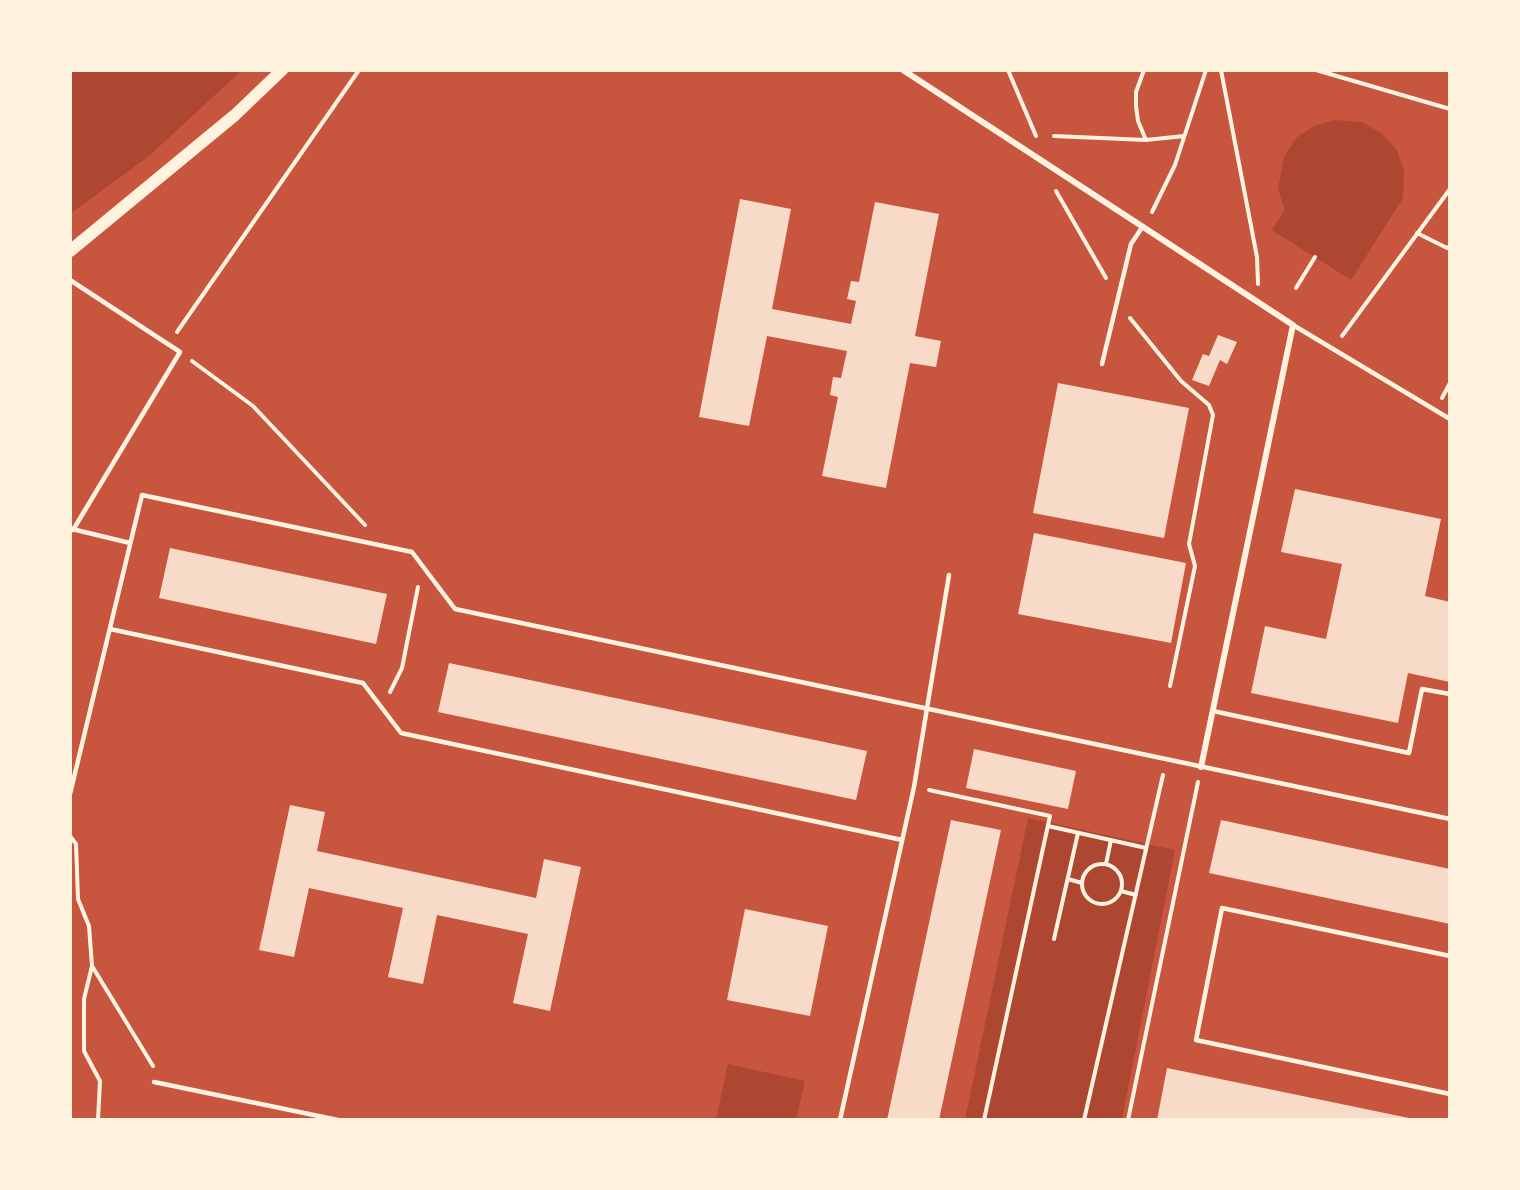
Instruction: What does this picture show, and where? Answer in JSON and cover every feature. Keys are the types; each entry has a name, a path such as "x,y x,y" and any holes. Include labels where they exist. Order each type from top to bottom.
{"main road":[{"path":"70,251 235,115 282,70"}],"street":[{"path":"903,70 1293,326 1201,767"}],"lane":[{"path":"1102,364 1131,244 1143,226"},
{"path":"70,280 180,352 72,529 130,543"},
{"path":"1293,326 1449,419"},
{"path":"70,794 142,495 412,552 455,609 1449,819"},
{"path":"840,1119 914,787 949,575"},
{"path":"110,629 363,683 401,733 902,840"},
{"path":"1213,711 1409,753 1422,689 1449,694"},
{"path":"1449,956 1222,908 1196,1040 1449,1094"},
{"path":"154,1082 309,1117 338,1119"}],"path":[{"path":"173,347 176,334 359,70"},
{"path":"1008,70 1054,188 1118,298 1130,318 1181,381 1209,405 1214,415 1189,544 1195,566 1170,686"},
{"path":"1144,70 1136,92 1136,106 1138,121 1146,140"},
{"path":"1143,226 1175,165 1206,70"},
{"path":"1221,70 1257,257 1258,286 1251,297"},
{"path":"1316,70 1449,109"},
{"path":"1054,136 1146,140 1185,136"},
{"path":"1333,349 1449,189"},
{"path":"1417,233 1447,248 1449,246"},
{"path":"1296,288 1315,257"},
{"path":"180,352 253,406 385,546"},
{"path":"386,713 389,695 402,668 422,565"},
{"path":"1084,1119 1167,759"},
{"path":"1128,1119 1201,767"},
{"path":"914,787 1050,816 984,1119"},
{"path":"1048,826 1146,848"},
{"path":"1054,939 1078,833"},
{"path":"70,836 76,844 78,899 89,926 92,966 84,999 84,1051 99,1081 98,1119"},
{"path":"1106,864 1111,840"},
{"path":"1106,864 1121,877 1121,891 1111,901 1098,903 1086,896 1082,883 1087,871 1092,867 1106,864"},
{"path":"1068,879 1082,883"},
{"path":"1121,891 1136,895"},
{"path":"92,966 149,1061 168,1085"}],"shaded area":[{"path":"71,70 241,71 149,156 71,213"},
{"path":"1335,120 1362,122 1381,133 1396,149 1404,170 1403,198 1351,280 1272,230 1285,210 1278,189 1284,157 1296,138 1314,126"},
{"path":"1028,818 1175,850 1122,1119 965,1120"},
{"path":"728,1064 805,1081 796,1119 716,1119"}],"building":[{"path":"740,199 791,209 772,309 851,324 856,301 847,299 851,281 859,282 875,202 939,214 915,336 941,341 936,367 910,363 886,488 822,476 838,397 830,395 833,377 841,378 847,351 767,336 749,426 699,417"},
{"path":"1218,335 1237,342 1227,364 1220,360 1209,386 1192,380 1203,354 1209,356"},
{"path":"1058,383 1189,408 1164,538 1033,513"},
{"path":"1295,489 1441,519 1425,596 1450,602 1450,682 1408,673 1398,723 1251,693 1265,626 1326,639 1342,564 1281,552"},
{"path":"1034,533 1186,563 1171,643 1018,614"},
{"path":"170,548 387,594 376,644 159,598"},
{"path":"449,663 867,751 856,800 438,712"},
{"path":"974,749 1076,771 1068,809 966,788"},
{"path":"290,805 325,812 317,851 536,898 544,859 581,867 550,1011 513,1003 528,934 437,915 423,984 388,977 403,908 309,888 294,957 259,950"},
{"path":"951,820 1001,830 939,1120 887,1120"},
{"path":"1221,820 1450,869 1450,924 1209,873"},
{"path":"745,909 828,926 810,1016 727,1000"},
{"path":"1167,1068 1409,1118 1409,1120 1157,1120"}]}
